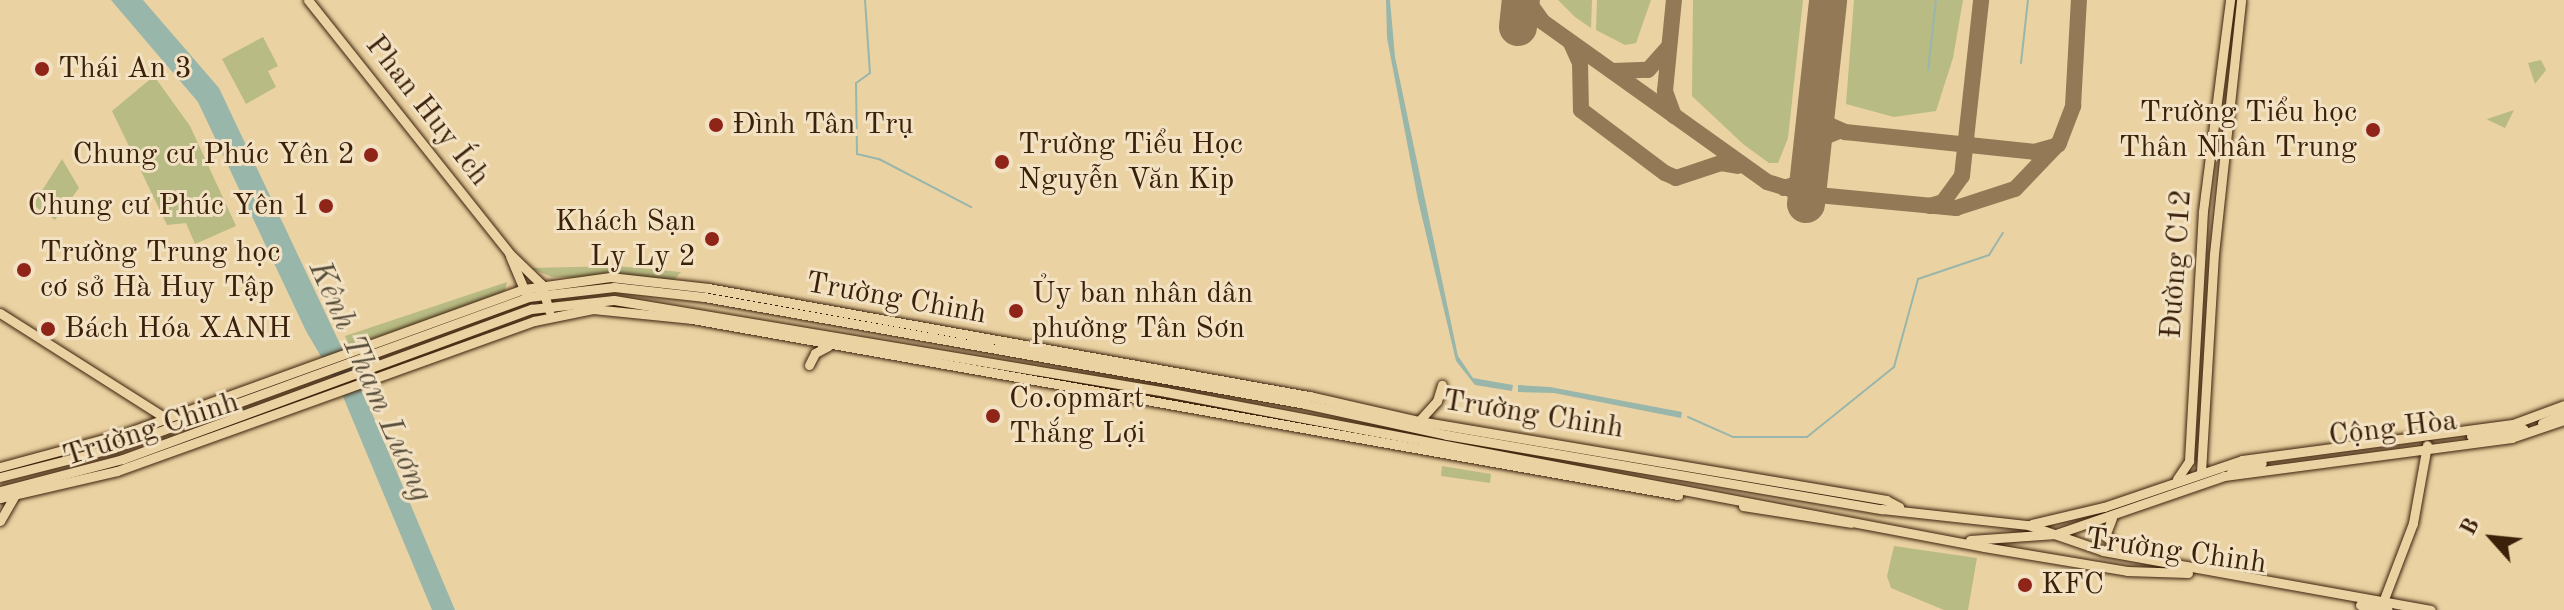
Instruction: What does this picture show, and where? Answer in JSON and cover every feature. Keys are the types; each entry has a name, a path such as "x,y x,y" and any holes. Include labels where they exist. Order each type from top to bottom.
{"main road":[{"name":"Phan Huy Ích","path":"308,0 509,253"},
{"name":"Đường C12","path":"2176,481 2189,461 2203,211 2230,0"},
{"name":"Đường C12","path":"2201,472 2215,239 2241,0"},
{"path":"509,253 534,321"},
{"path":"509,253 543,288 549,311"},
{"path":"492,311 506,295 516,271"},
{"name":"Trường Chinh","path":"0,467 15,469 177,424 506,295 543,288 652,289 814,313 1415,424 1446,440 1833,523 1862,522 2127,571 2185,572 2383,608 2431,610"},
{"name":"Trường Chinh","path":"423,330 492,311 526,293"},
{"name":"Trường Chinh","path":"0,498 73,479 372,374 531,309 622,311 809,336 851,338 966,364"},
{"path":"797,310 797,334"},
{"name":"Trường Chinh","path":"430,352 534,321 549,311"},
{"path":"0,313 177,424"},
{"path":"809,336 814,313"},
{"name":"Trường Chinh","path":"809,336 830,345 1882,509 1899,507 2028,525 2094,549 2383,608"},
{"path":"809,365 815,353 851,338"},
{"path":"966,364 971,341"},
{"name":"Trường Chinh","path":"0,477 15,469 166,418 308,374"},
{"path":"1415,424 1437,401 1442,385"},
{"path":"144,427 146,405"},
{"name":"Cộng Hòa","path":"2224,476 2429,442 2521,423 2564,405"},
{"name":"Cộng Hòa","path":"2230,464 2244,466 2524,429 2564,413"},
{"name":"Cộng Hòa","path":"2028,525 2230,464 2429,442 2527,435 2564,420"},
{"name":"Trường Chinh","path":"1446,440 1758,478 1886,500 1899,507"},
{"path":"2383,608 2413,523 2429,442"},
{"path":"2201,459 2212,469"},
{"name":"Cộng Hòa","path":"2056,534 2115,516 2244,466"},
{"path":"0,521 18,491 15,469"},
{"path":"2127,571 2130,555 2105,536 2120,508 2195,480 2201,472"},
{"path":"1758,478 1770,490"},
{"name":"Trường Chinh","path":"0,491 18,491"},
{"path":"2052,520 2056,534"},
{"path":"2028,525 2029,538"},
{"name":"Trường Chinh","path":"1959,540 2056,534"}],"green space":[{"path":"1558,0 1592,0 1591,28 1575,17"},
{"path":"1597,0 1651,0 1636,43 1625,45 1596,30"},
{"path":"1693,0 1803,0 1788,138 1778,163 1769,163 1743,144 1692,96"},
{"path":"1854,0 1963,0 1953,58 1936,111 1894,117 1846,104"},
{"path":"263,37 278,66 268,71 276,87 246,104 222,59"},
{"path":"2541,60 2546,70 2535,84 2528,63"},
{"path":"154,76 190,126 236,226 195,244 186,223 167,225 112,111"},
{"path":"2514,110 2505,128 2487,119"},
{"path":"62,159 79,188 55,220 33,205"},
{"path":"617,266 681,272 674,280 552,277 530,268"},
{"path":"507,282 504,293 349,347 345,336"},
{"path":"1442,466 1491,474 1490,483 1441,476"},
{"path":"1894,546 1977,558 1968,610 1944,610 1891,588 1887,576"}],"shaded area":[{"name":"Kênh Tham Lương","path":"111,0 143,0 219,88 366,399 455,610 432,610 339,387 306,331 198,102"},
{"path":"1386,0 1390,0 1395,57 1458,356 1473,378 1513,385 1512,391 1475,385 1456,361 1418,200 1387,38"},
{"path":"1518,385 1550,387 1682,412 1681,418 1554,393 1518,392"}],"waterway":[{"path":"865,0 870,73 856,83 857,154 879,159 971,207"},
{"path":"1928,70 1936,0"},
{"path":"2021,63 2028,0"},
{"path":"1688,417 1733,437 1807,437 1894,367 1918,279 1989,255 2003,233"}],"taxiway":[{"path":"1527,0 1543,22 1767,182 1807,194 1956,208 2015,189 2059,143 2073,106 2079,0"},
{"path":"1674,0 1665,91 1674,116"},
{"path":"1930,206 1943,202 1962,176 1981,0"},
{"path":"1571,43 1580,63 1581,110 1665,173 1676,178 1721,163 1738,166"},
{"path":"1612,71 1648,70 1669,47"},
{"path":"1816,106 1827,124 1845,132 2034,152 2058,145"},
{"path":"1812,142 1839,131"},
{"path":"1784,188 1802,182 1809,169"}],"runway":[{"path":"1518,27 1521,0"},
{"path":"1806,204 1828,0"}],"place":[{"name":"Thái An 3","path":"42,69"},
{"name":"Đình Tân Trụ","path":"716,125"},
{"name":"Trường Tiểu học Thân Nhân Trung","path":"2373,130"},
{"name":"Chung cư Phúc Yên 2","path":"371,155"},
{"name":"Trường Tiểu Học Nguyễn Văn Kip","path":"1002,162"},
{"name":"Chung cư Phúc Yên 1","path":"326,206"},
{"name":"Khách Sạn Ly Ly 2","path":"712,239"},
{"name":"Trường Trung học cơ sở Hà Huy Tập","path":"24,270"},
{"name":"Ủy ban nhân dân phường Tân Sơn","path":"1016,311"},
{"name":"Bách Hóa XANH","path":"48,329"},
{"name":"Co.opmart Thắng Lợi","path":"993,416"},
{"name":"KFC","path":"2025,585"}]}
